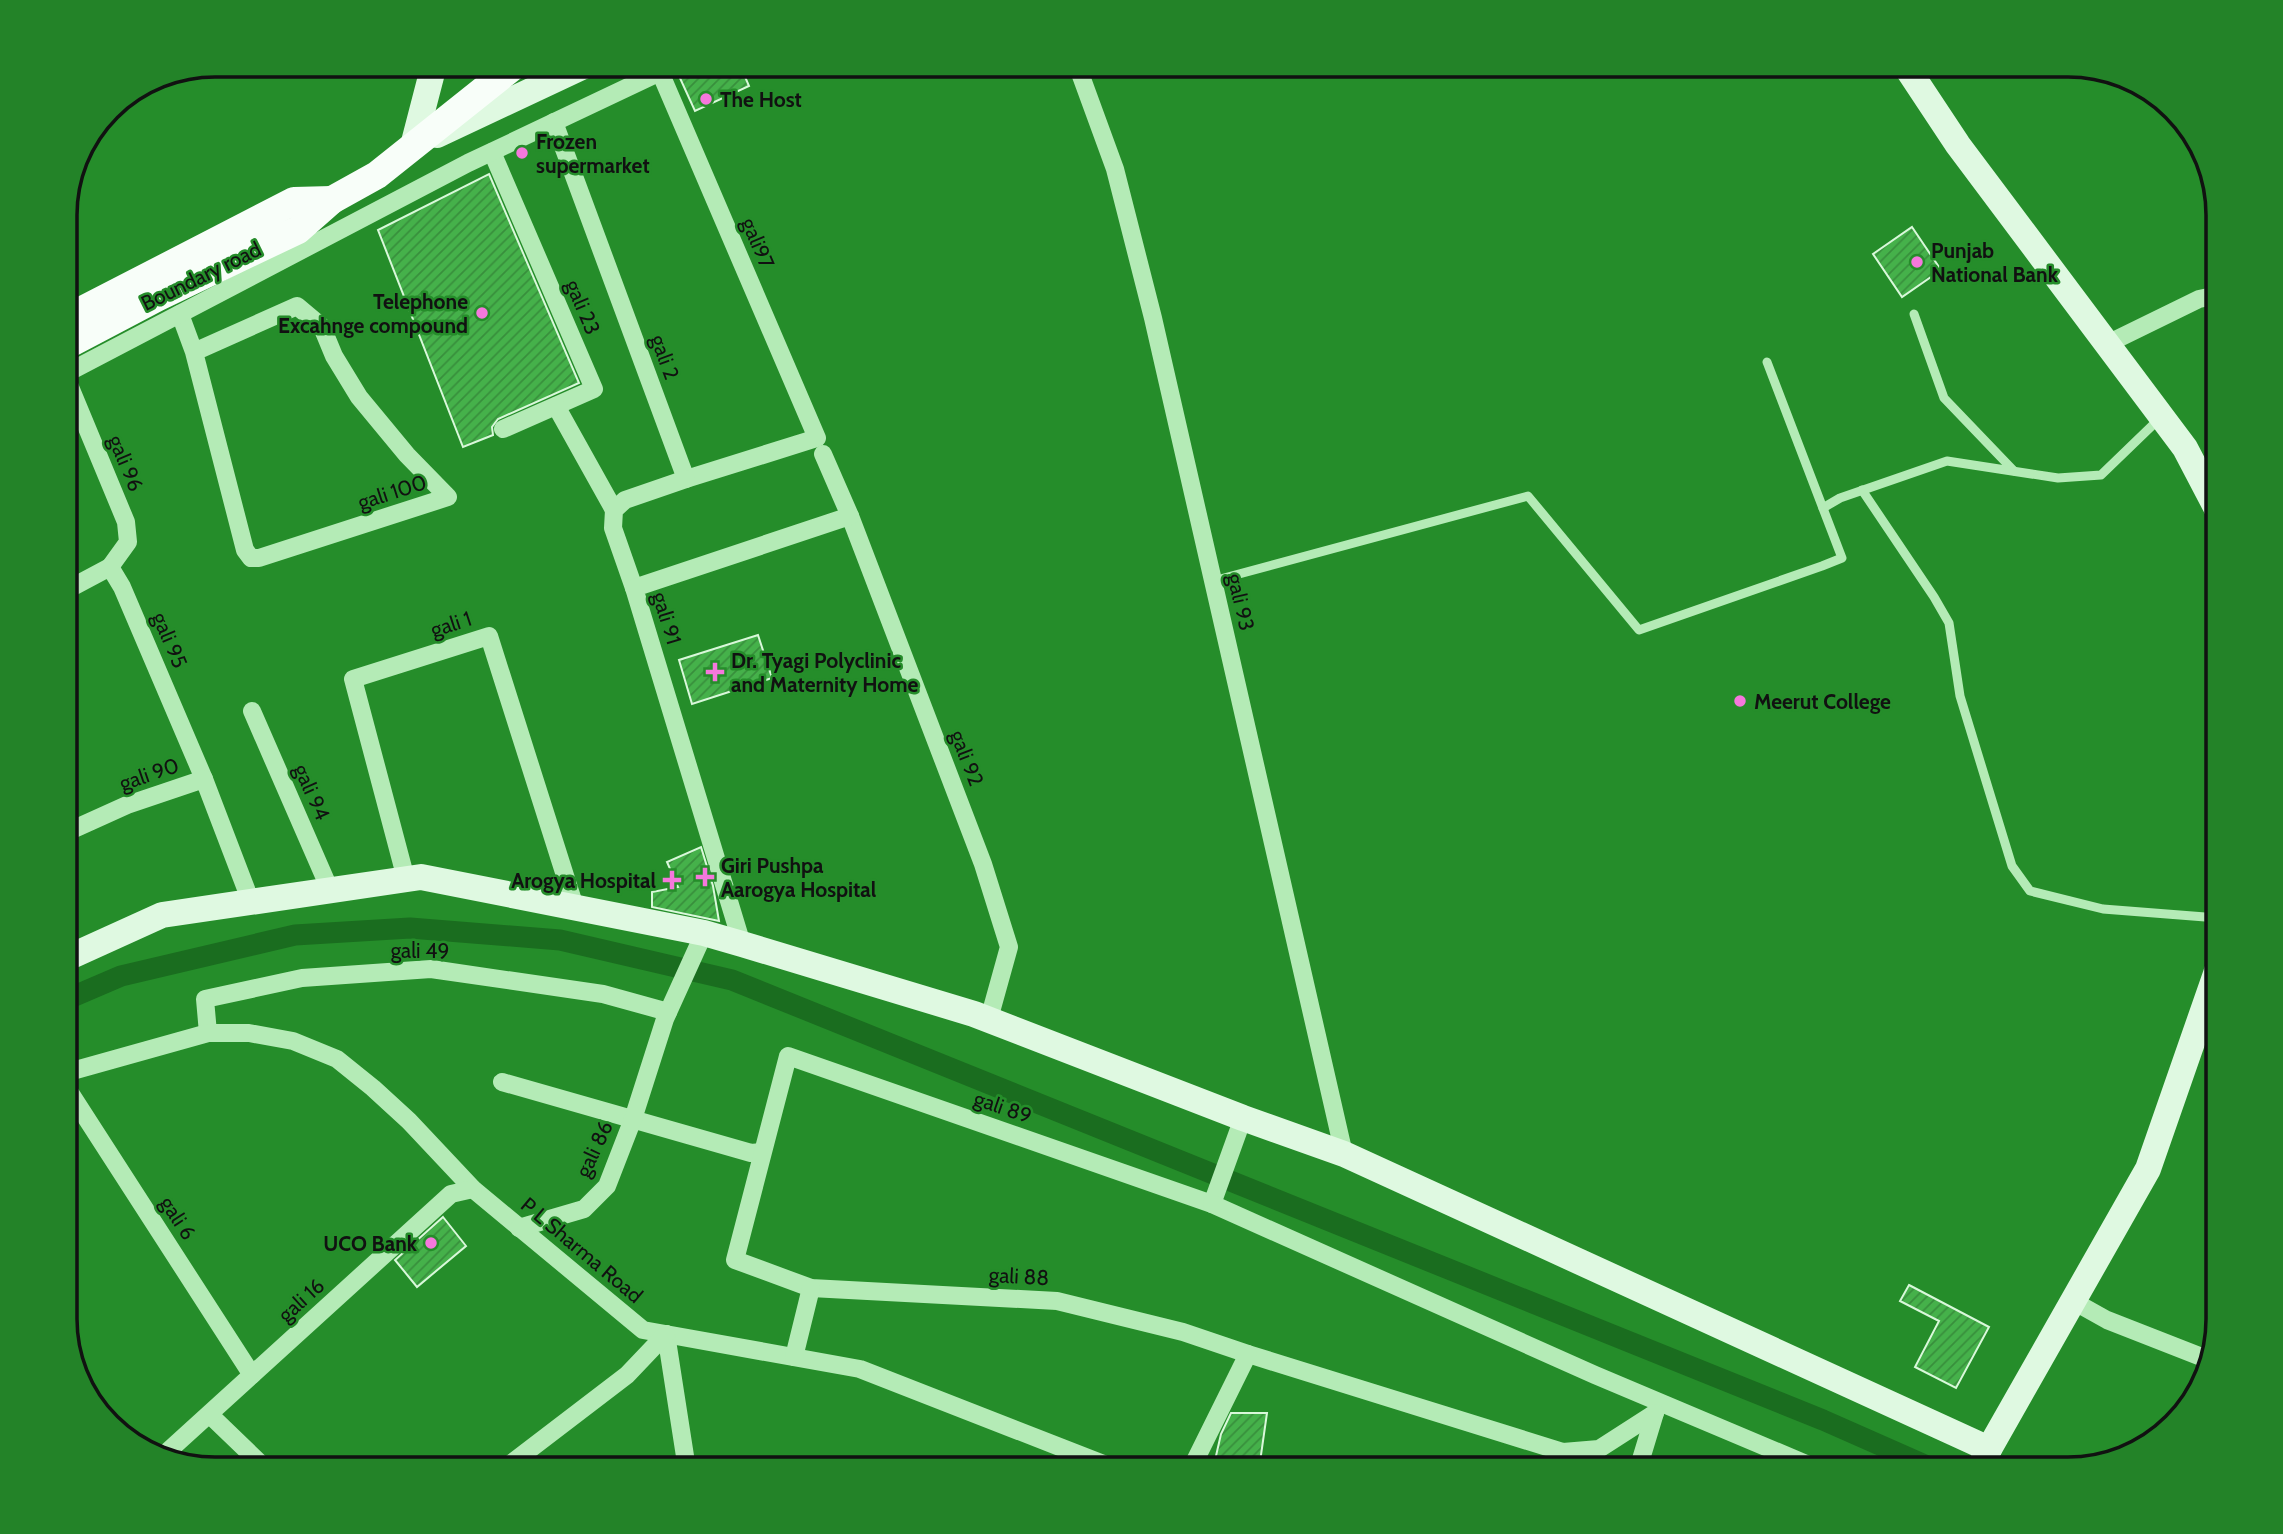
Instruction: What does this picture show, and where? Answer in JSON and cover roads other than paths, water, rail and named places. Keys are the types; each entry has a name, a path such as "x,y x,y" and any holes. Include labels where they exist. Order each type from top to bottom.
{"main road":[{"name":"Boundary road","path":"77,340 158,297 298,230 332,200 377,175 500,77"},
{"name":"Boundary road","path":"77,313 295,201 332,200"}],"street":[{"path":"413,146 431,77"},
{"path":"413,146 560,77"},
{"path":"77,369 642,77"},
{"name":"gali97","path":"663,77 820,446"},
{"name":"gali 93","path":"1081,77 1115,169 1153,318 1344,1154"},
{"path":"1913,77 1958,145 2185,448 2206,488"},
{"name":"gali 2","path":"554,122 686,479"},
{"name":"gali 23","path":"492,152 594,389 503,429"},
{"path":"2107,344 2206,298"},
{"name":"gali 100","path":"180,314 194,352 245,550 251,558 259,558 448,497 359,397 334,356 322,327 298,306 194,352"},
{"name":"gali 96","path":"77,404 126,523 128,542 110,567"},
{"path":"556,406 613,519 634,588"},
{"path":"613,519 625,500 686,479 820,446 849,516"},
{"path":"2185,448 2206,463"},
{"name":"gali 91","path":"742,944 634,588 849,516"},
{"name":"gali 92","path":"849,516 983,864 1009,947 989,1019"},
{"path":"77,584 110,567"},
{"name":"gali 95","path":"110,567 122,587 204,779"},
{"name":"gali 1","path":"406,879 353,679 489,636 575,907"},
{"name":"gali 94","path":"251,711 330,890"},
{"name":"gali 90","path":"77,827 127,805 204,779 251,902"},
{"path":"77,954 162,915 421,877 742,944 989,1019 1243,1118 1344,1154 1980,1457"},
{"name":"gali 86","path":"519,1228 584,1209 607,1186 633,1119 668,1012 703,936"},
{"name":"gali 49","path":"208,1033 205,999 302,978 431,969 603,994 668,1012"},
{"path":"1985,1457 2148,1169 2206,1002"},
{"name":"P L Sharma Road","path":"77,1070 208,1033 249,1033 293,1041 337,1059 373,1088 409,1121 473,1189 643,1330 860,1369 1085,1457"},
{"name":"gali 89","path":"762,1152 788,1056 1212,1204"},
{"path":"502,1082 751,1153 762,1152"},
{"name":"gali 6","path":"77,1104 252,1376"},
{"path":"1243,1118 1212,1204 1595,1375 1790,1457"},
{"name":"gali 88","path":"762,1152 735,1259 811,1287 1057,1301 1183,1332 1563,1452 1599,1449 1655,1413 1642,1457"},
{"name":"gali 16","path":"170,1450 452,1194 473,1189"},
{"path":"794,1357 811,1287"},
{"path":"2073,1301 2108,1320 2201,1356"},
{"path":"520,1457 627,1375 666,1334"},
{"path":"666,1334 685,1457"},
{"path":"1197,1457 1248,1354"},
{"path":"210,1415 254,1457"}],"lane":[{"path":"1913,314 1944,398 2014,471"},
{"path":"1213,581 1528,496 1639,630 1842,558 1768,362"},
{"path":"1823,508 1840,498 1947,461 2058,478 2101,475 2162,417"},
{"path":"1862,490 1949,623 1960,696 2012,866 2030,891 2103,909 2206,917"}],"waterway":[{"path":"77,995 121,976 295,935 410,928 560,940 732,980 1823,1420 1907,1457"}],"place":[{"name":"The Host","path":"706,99"},
{"name":"Frozen supermarket","path":"522,153"},
{"name":"Punjab National Bank","path":"1917,262"},
{"name":"Telephone Excahnge compound","path":"482,313"},
{"name":"Dr. Tyagi Polyclinic and Maternity Home","path":"715,672"},
{"name":"Meerut College","path":"1740,701"},
{"name":"Giri Pushpa Aarogya Hospital","path":"705,877"},
{"name":"Arogya Hospital","path":"672,880"},
{"name":"UCO Bank","path":"431,1243"}]}
